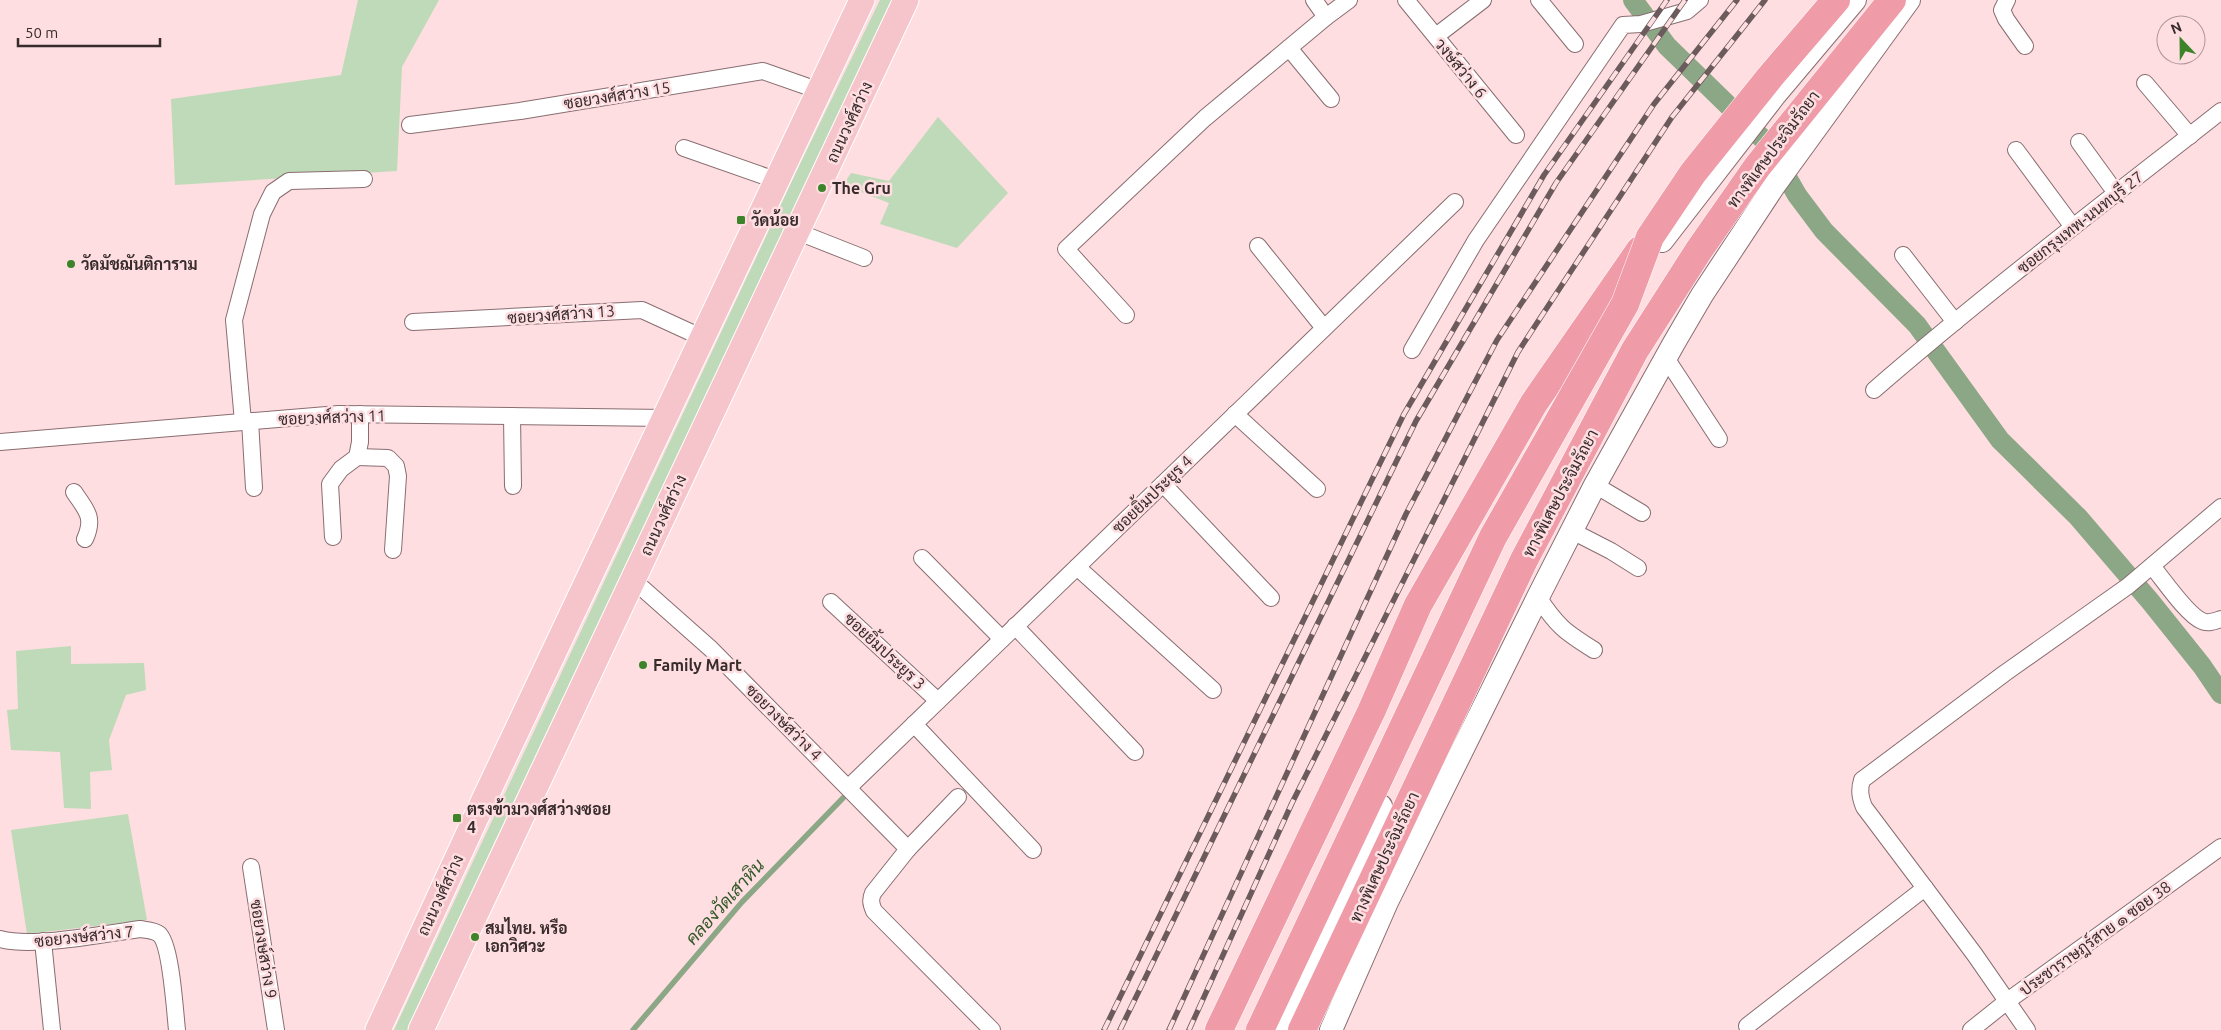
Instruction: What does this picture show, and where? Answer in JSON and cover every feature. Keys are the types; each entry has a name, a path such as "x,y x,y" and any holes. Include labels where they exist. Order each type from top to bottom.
{"highway":[{"path":"1218,1030 1371,712 1418,605 1534,404 1693,173 1770,77 1836,0"},
{"name":"ทางพิเศษประจิมรัถยา","path":"1302,1030 1524,560 1635,350 1699,250 1757,167 1892,0"},
{"path":"1260,1030 1492,537 1625,304 1650,237"}],"main road":[{"name":"ถนนวงศ์สว่าง","path":"378,1030 484,800 704,338 862,0"},
{"name":"ถนนวงศ์สว่าง","path":"421,1030 906,0"},
{"path":"1279,1030 1501,539 1605,327 1651,254 1782,86 1855,0"},
{"path":"1331,1030 1387,902 1538,597 1595,485 1666,358 1702,295 1754,218 1909,0"}],"street":[{"path":"1314,0 1326,17"},
{"path":"1126,315 1066,250 1205,118 1349,0"},
{"name":"วงษ์สว่าง 6","path":"1406,0 1516,136"},
{"path":"1436,36 1483,0"},
{"path":"1539,0 1575,44"},
{"path":"1412,350 1476,240 1623,25 1648,21 1686,11 1700,0"},
{"path":"2007,0 2002,10 2006,19 2026,46"},
{"path":"1289,48 1331,99"},
{"name":"ซอยวงศ์สว่าง 15","path":"410,125 763,72 820,91"},
{"path":"2146,83 2190,136"},
{"name":"ซอยกรุงเทพ-นนทบุรี 27","path":"1874,390 1918,352 2073,227 2221,111"},
{"path":"2078,142 2116,193"},
{"path":"684,148 778,181"},
{"path":"2016,150 2073,227"},
{"path":"254,488 234,320 262,214 273,192 289,181 364,179"},
{"name":"ซอยยิ้มประยูร 4","path":"849,787 1455,202"},
{"path":"798,232 864,258"},
{"path":"1258,246 1324,328"},
{"path":"1903,254 1955,322"},
{"name":"ซอยวงศ์สว่าง 13","path":"413,322 642,310 704,338"},
{"path":"1666,358 1719,438"},
{"name":"ซอยวงศ์สว่าง 11","path":"0,442 339,414 666,418"},
{"path":"357,457 360,442 360,414"},
{"path":"1235,414 1317,489"},
{"path":"512,416 513,486"},
{"path":"333,537 330,484 341,469 357,457 388,458 396,466 398,476 393,550"},
{"path":"1163,484 1271,598"},
{"path":"1595,485 1642,513"},
{"path":"74,492 88,513 90,527 85,539"},
{"path":"2027,1030 1975,955 1864,808 1860,798 1862,780 2005,673 2128,586 2221,507"},
{"path":"1572,531 1611,551 1638,568"},
{"path":"922,558 1002,639"},
{"path":"1077,567 1214,690"},
{"path":"2148,569 2186,608 2202,621 2211,622 2221,619"},
{"name":"ซอยวงษ์สว่าง 4","path":"632,579 711,648 908,849"},
{"path":"1538,597 1553,620 1563,630 1594,650"},
{"name":"ซอยยิ้มประยูร 3","path":"831,602 938,701"},
{"path":"1015,626 1135,752"},
{"path":"914,724 1033,850"},
{"path":"958,797 908,849 871,898 874,911 992,1030"},
{"name":"ประชาราษฎร์สาย ๑ ซอย 38","path":"1971,1030 2006,1002 2221,847"},
{"name":"ซอยวงษ์สว่าง 9","path":"252,867 276,1030"},
{"path":"1747,1026 1924,888"},
{"name":"ซอยวงษ์สว่าง 7","path":"0,939 12,943 43,941 140,929 152,930 160,934 167,947 178,1030"},
{"path":"43,941 52,1030"}],"green space":[{"path":"358,0 439,0 402,67 397,171 175,185 171,99 341,75"},
{"path":"880,0 892,0 408,1030 394,1030 800,164"},
{"path":"938,117 1008,193 957,248 880,224 889,203 843,185 851,173 889,181"},
{"path":"71,646 71,664 144,663 146,690 126,695 109,740 112,770 90,772 91,809 64,808 60,752 11,750 7,710 18,709 16,651"},
{"path":"128,814 147,920 27,934 11,830"}],"waterway":[{"path":"1633,0 1667,46 1768,144 1797,195 1824,231 1917,325 2000,440 2078,517 2150,601 2202,666 2221,694"},
{"name":"คลองวัดเสาหิน","path":"633,1030 742,902 843,798"}],"railway":[{"path":"1104,1030 1404,414 1544,175 1667,0"},
{"path":"1120,1030 1416,421 1556,183 1685,0"},
{"path":"1169,1030 1406,514 1497,340 1654,104 1737,0"},
{"path":"1189,1030 1292,803 1518,352 1672,117 1765,0"}],"place":[{"name":"The Gru","path":"822,188"},
{"name":"วัดน้อย","path":"741,220"},
{"name":"วัดมัชฌันติการาม","path":"71,264"},
{"name":"Family Mart","path":"643,665"},
{"name":"ตรงข้ามวงศ์สว่างซอย 4","path":"457,818"},
{"name":"สมไทย. หรือ เอกวิศวะ","path":"475,937"}]}
